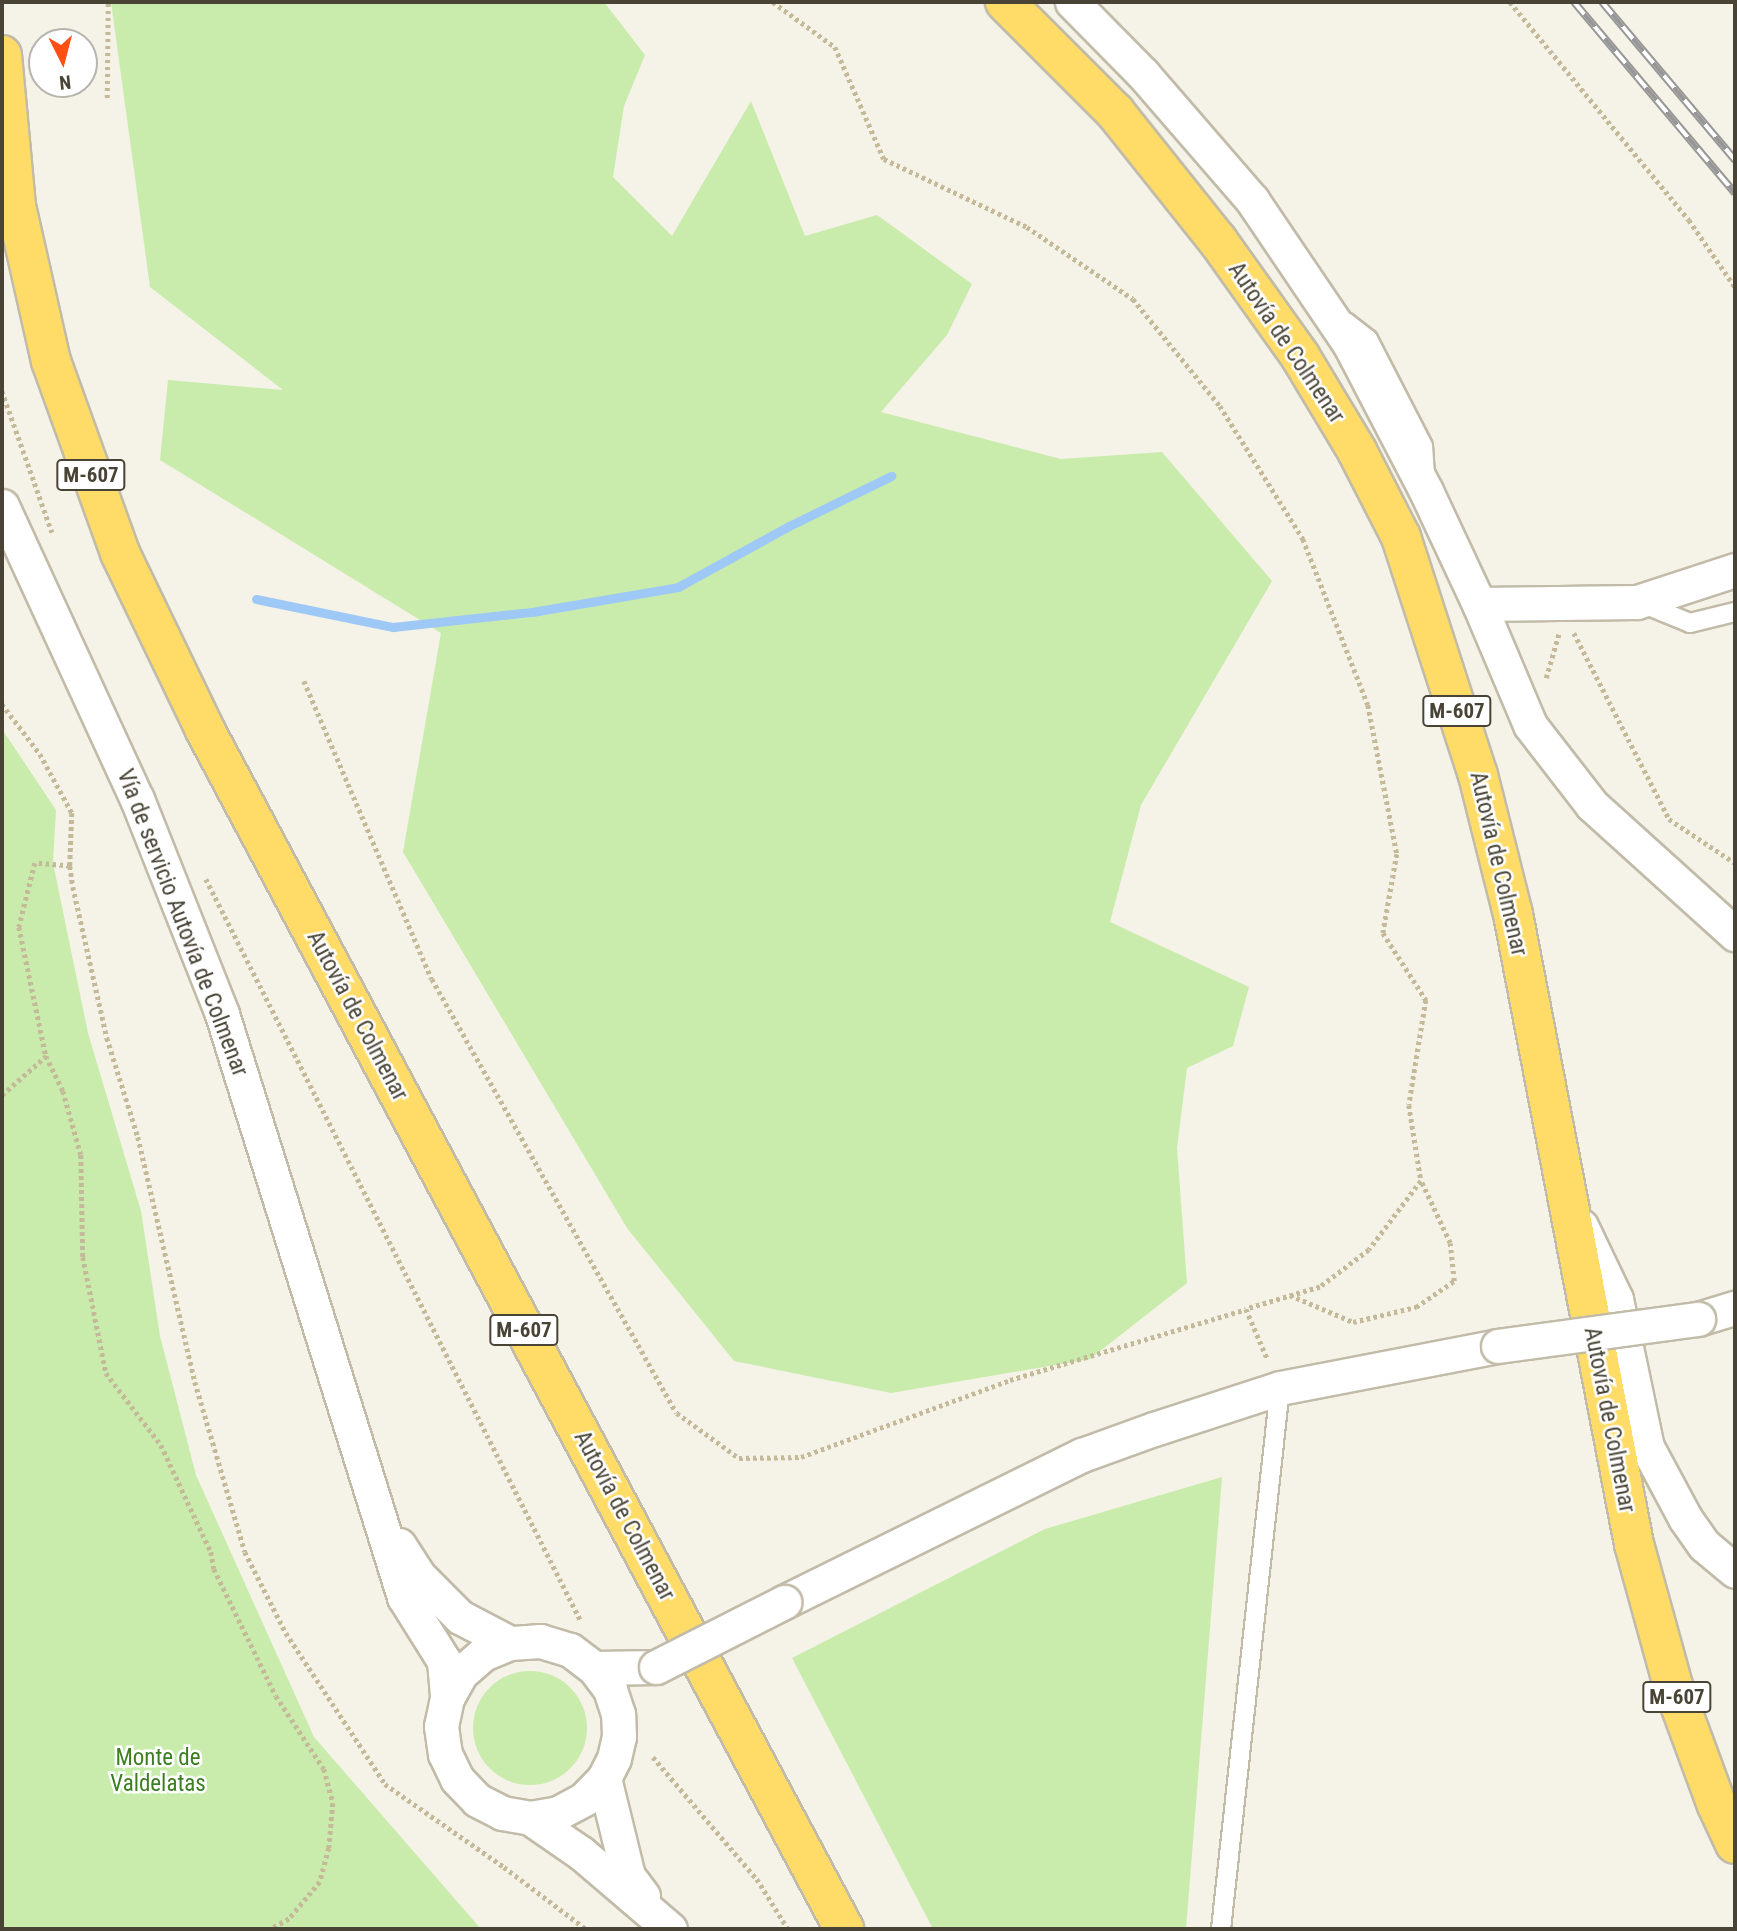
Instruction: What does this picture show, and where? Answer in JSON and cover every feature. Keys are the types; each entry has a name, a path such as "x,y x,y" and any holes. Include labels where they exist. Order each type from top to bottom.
{"highway":[{"name":"Autovía de Colmenar","path":"1005,2 1115,112 1218,241 1300,356 1357,451 1401,537 1478,775 1513,914 1634,1544 1673,1686 1716,1803 1735,1844"},
{"name":"Autovía de Colmenar","path":"2,55 16,206 51,361 120,553 218,754 844,1929"}],"street":[{"path":"1072,2 1143,74 1252,200 1349,343 1426,491 1479,604 1530,725 1592,805 1735,934"},
{"name":"Vía de servicio Autovía de Colmenar","path":"2,506 137,799 222,1014 379,1513"},
{"path":"1479,604 1637,602 1735,570"},
{"path":"1568,1199 1616,1299 1647,1447 1685,1518 1704,1545 1735,1571"},
{"path":"618,1714 656,1667 1082,1455 1280,1388 1498,1346 1698,1319 1735,1308"},
{"path":"1698,1319 1735,1324"},
{"path":"379,1513 420,1577 460,1617 510,1643"},
{"path":"379,1513 404,1597 444,1661 447,1698 441,1726 445,1754 457,1779 477,1800 493,1809 530,1818 581,1853 669,1929"},
{"path":"447,1698 461,1673 483,1654 510,1643 540,1641 570,1650 594,1668 610,1689 618,1714 619,1737 614,1758 604,1778 584,1799 558,1813 530,1818"},
{"path":"594,1668 656,1667"},
{"path":"604,1778 628,1876 669,1929"}],"lane":[{"path":"1637,602 1690,623 1735,612"},
{"path":"1221,1929 1280,1388"}],"path":[{"path":"107,99 108,2"},
{"path":"773,2 835,47 884,159 1027,227 1133,299 1220,406 1303,539 1371,719 1397,854 1383,933 1426,1000 1409,1105 1421,1181 1450,1243 1454,1281 1416,1307 1353,1322 1290,1296"},
{"path":"1510,2 1689,220 1735,287"},
{"path":"2,391 55,540"},
{"path":"1544,684 1559,641 1560,604"},
{"path":"1560,604 1669,819 1735,863"},
{"path":"304,681 432,978 677,1413 739,1458 801,1457 1010,1380 1320,1287 1369,1250 1421,1181"},
{"path":"2,704 40,754 72,813 70,866 107,1038 138,1137 195,1382 245,1552 286,1633 385,1784 504,1867 586,1929"},
{"path":"70,866 35,863 19,927 46,1056 63,1091 80,1156 83,1257 106,1373 162,1445 211,1552 214,1569 276,1696 324,1769 333,1803 329,1848 320,1882 289,1919 271,1929"},
{"path":"204,873 583,1625"},
{"path":"2,1095 46,1056"},
{"path":"1246,1309 1280,1388"},
{"path":"653,1757 757,1879 788,1929"}],"green space":[{"path":"111,2 604,2 645,55 624,106 613,177 672,236 751,101 805,236 877,215 972,284 947,335 881,412 1061,459 1162,452 1272,581 1141,805 1110,922 1249,987 1233,1046 1187,1068 1177,1148 1187,1283 1090,1359 891,1393 734,1361 627,1228 403,852 441,633 160,460 168,380 283,390 150,287"},
{"name":"Monte de Valdelatas","path":"2,729 56,810 53,863 88,1033 141,1211 160,1336 196,1475 314,1737 481,1929 2,1929"},
{"path":"1222,1477 1186,1929 933,1929 792,1658 1045,1529"},
{"path":"530,1671 552,1675 570,1688 583,1706 587,1728 583,1750 570,1768 552,1781 530,1785 508,1781 490,1768 477,1750 473,1728 477,1706 490,1688 508,1675"}],"waterway":[{"path":"256,599 393,627 532,612 678,587 789,526 891,476"}],"railway":[{"path":"1574,2 1735,193"},
{"path":"1602,2 1735,160"}]}
